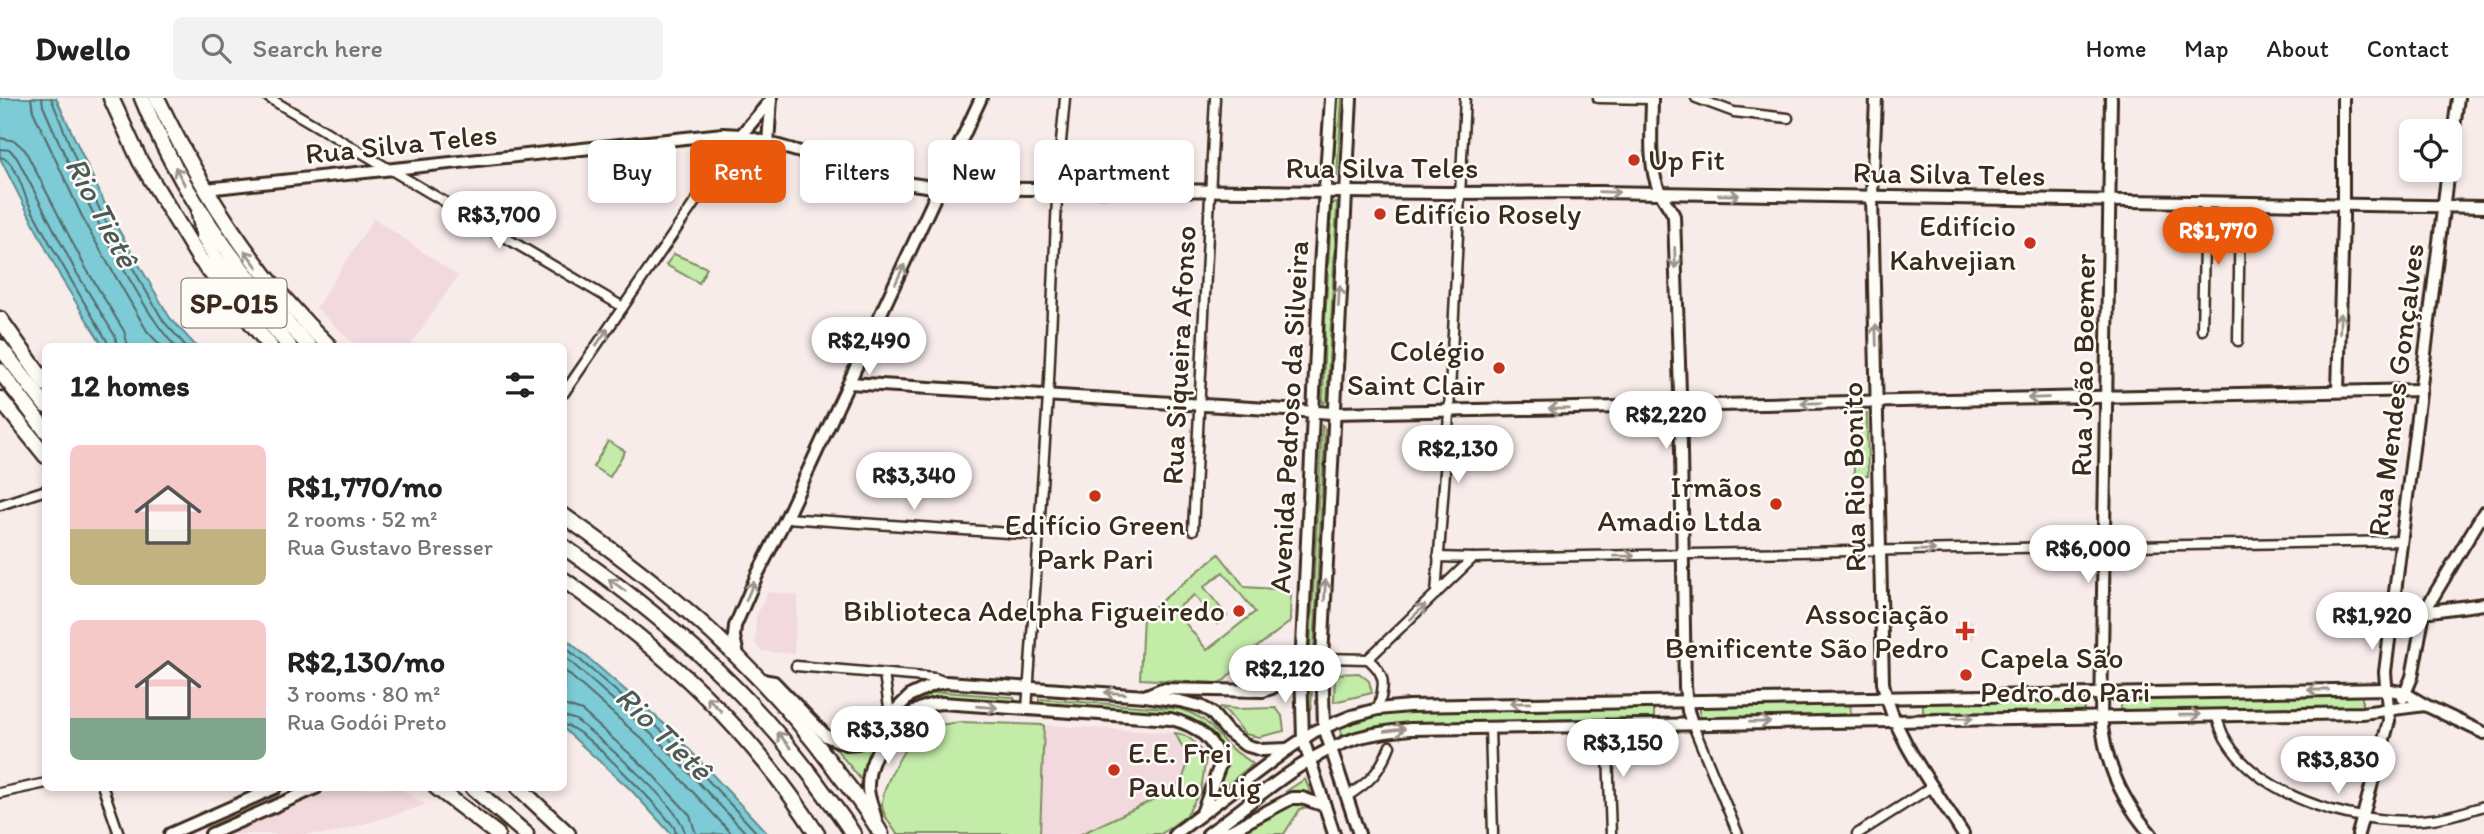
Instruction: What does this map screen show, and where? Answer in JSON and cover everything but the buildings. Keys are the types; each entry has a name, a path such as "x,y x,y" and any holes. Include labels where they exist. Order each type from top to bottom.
{"highway":[{"name":"SP-015","path":"111,98 140,161 199,258 268,343"},
{"path":"142,98 198,208 230,254 281,317 306,343"},
{"path":"157,98 179,143 250,258 325,343"},
{"path":"198,208 204,238 216,258 287,343"},
{"path":"0,319 42,378"},
{"path":"0,348 42,401"},
{"path":"0,371 42,426"},
{"path":"0,400 42,451"},
{"path":"567,518 671,596 738,655 812,737 879,830"},
{"path":"567,540 579,550 591,566"},
{"path":"567,549 652,611 713,665 784,739 853,834"},
{"path":"567,582 687,676 753,746 817,834"},
{"path":"441,791 497,834"},
{"path":"476,791 526,834"},
{"path":"522,791 568,834"}],"main road":[{"path":"962,140 981,98"},
{"name":"Avenida Pedroso da Silveira","path":"1331,98 1301,668 1303,739 1334,834"},
{"name":"Avenida Pedroso da Silveira","path":"1350,98 1322,659 1324,727 1359,834"},
{"path":"1652,98 1654,167 1661,194 1674,216 1681,406 1686,700 1692,723"},
{"name":"Rua Rio Bonito","path":"1876,98 1872,196 1883,683 1885,696 1902,736 1963,834"},
{"name":"Rua João Boemer","path":"2111,98 2101,716 2105,749 2117,784 2150,834"},
{"path":"2338,391 2343,98"},
{"path":"2455,119 2458,98"},
{"path":"741,135 769,99"},
{"path":"768,140 769,99"},
{"name":"Rua Silva Teles","path":"206,189 723,134 741,135 756,140"},
{"name":"Rua Silva Teles","path":"786,149 928,186"},
{"name":"Rua Mendes Gonçalves","path":"2358,834 2393,708 2386,689 2385,672 2447,182"},
{"name":"Rua Silva Teles","path":"1194,191 1872,196 2484,207"},
{"path":"738,655 735,626 757,575 933,203"},
{"path":"849,383 1333,414 2421,390"},
{"path":"2393,708 2405,693 2412,677 2424,612 2484,512"},
{"path":"2392,617 2484,604"},
{"path":"1145,696 1162,689 1263,691 1279,684 1301,668"},
{"path":"762,680 774,682 826,736 842,744 854,744 864,740 916,691 946,682 1145,696 1200,706 1218,719 1238,741 1254,748 1288,749"},
{"path":"1175,834 1288,749 1324,727 1378,709 1409,706 2386,689 2405,693 2484,733"},
{"path":"879,830 868,792 870,769 879,749 906,717 920,708 936,703 1171,719 1190,725 1212,743 1219,758 1219,772 1202,814"},
{"path":"1208,834 1309,761 1356,738 1385,732 1607,724 2362,713 2425,705"},
{"path":"170,834 268,791"},
{"path":"211,834 294,792"},
{"path":"1217,834 1239,827 1292,799 1302,797 1325,806"}],"street":[{"path":"269,98 622,307"},
{"path":"1062,140 1065,98"},
{"name":"Rua Siqueira Afonso","path":"1193,530 1215,98"},
{"path":"1436,594 1449,411 1465,98"},
{"path":"1598,98 1652,98"},
{"path":"1696,98 1734,112 1788,118"},
{"path":"567,389 741,135"},
{"path":"1027,710 1048,395 1057,203"},
{"path":"2202,330 2205,203"},
{"path":"2238,341 2240,203"},
{"path":"0,505 42,491"},
{"path":"786,518 1039,535"},
{"path":"1438,557 2402,541"},
{"path":"1368,659 1474,558"},
{"path":"1322,659 1368,659 1378,667 1383,679 1378,709"},
{"path":"796,666 935,678 946,682"},
{"path":"884,674 890,714"},
{"path":"2216,715 2222,733 2231,747 2268,781 2305,800 2363,817 2393,820 2432,819 2484,806"},
{"path":"1692,723 1738,834"},
{"path":"1607,724 1611,834"},
{"path":"1490,727 1493,834"},
{"path":"1346,797 1378,773 1390,746"},
{"path":"0,793 42,784"},
{"path":"1857,834 1933,786"},
{"path":"104,791 119,834"}],"shaded area":[{"path":"374,218 458,276 412,343 353,343 316,308"},
{"path":"768,592 798,595 794,654 761,651 755,643 756,616"},
{"name":"Associação Benificente São Pedro","path":"1957,621 1973,621 1974,640 1957,640"},
{"name":"E.E. Frei Paulo Luig","path":"1044,725 1175,733 1189,758 1182,781 1168,797 1107,820 1081,834 1040,834"},
{"path":"330,791 405,791 426,805 331,834 228,834"}],"green space":[{"path":"1338,98 1342,98 1337,178 1333,176"},
{"path":"1335,202 1327,401 1323,403 1332,203"},
{"path":"674,254 707,268 699,283 666,265"},
{"path":"1853,413 1867,413 1868,476 1854,476"},
{"path":"1322,426 1325,429 1309,710 1307,709"},
{"path":"608,441 625,451 610,477 593,467"},
{"path":"1219,554 1245,587 1291,590 1290,622 1253,650 1225,680 1218,683 1140,679 1143,616","holes":["1223,572 1255,612 1207,650 1175,610 1194,595 1217,624 1227,616 1204,587"]},
{"path":"1285,656 1272,677 1250,687 1263,672"},
{"path":"1359,673 1369,681 1372,693 1334,702 1335,674"},
{"path":"933,693 1014,697 1015,701 936,699 909,708 880,741 862,781 836,749 854,748 869,743 907,704"},
{"path":"2362,695 2362,707 2121,710 2121,698"},
{"path":"1039,699 1180,709 1202,719 1228,746 1253,764 1213,796 1225,769 1225,760 1217,738 1201,723 1176,715 1039,705"},
{"path":"2084,699 2084,711 1923,713 1923,701"},
{"path":"1850,702 1851,714 1700,718 1700,706"},
{"path":"1654,706 1654,718 1410,723 1385,726 1343,738 1340,727 1384,714 1410,712"},
{"path":"1219,707 1276,708 1282,716 1284,731 1259,737 1245,734 1228,713"},
{"path":"961,722 1044,725 1040,834 897,834 885,816 882,805 890,777 901,755 914,738 925,730"},
{"path":"1175,733 1189,738 1206,758 1201,790 1186,816 1161,834 1081,834 1161,796 1168,797 1182,781 1189,759"},
{"path":"1305,779 1318,811 1311,806 1300,809 1284,834 1234,834 1309,793 1285,792"}],"water":[{"name":"Rio Tietê","path":"0,98 56,98 110,215 170,318 193,343 101,343 61,278 0,158"},
{"name":"Rio Tietê","path":"567,640 669,728 768,834 671,834 631,790 567,732"}],"place":[{"name":"Up Fit","path":"1634,160"},
{"name":"Edifício Rosely","path":"1380,214"},
{"name":"Edifício Kahvejian","path":"2030,243"},
{"name":"Colégio Saint Clair","path":"1499,368"},
{"name":"Edifício Green Park Pari","path":"1095,496"},
{"name":"Irmãos Amadio Ltda","path":"1776,504"},
{"name":"Biblioteca Adelpha Figueiredo","path":"1239,611"},
{"name":"Associação Benificente São Pedro","path":"1965,631"},
{"name":"Capela São Pedro do Pari","path":"1966,675"},
{"name":"E.E. Frei Paulo Luig","path":"1114,770"}]}
